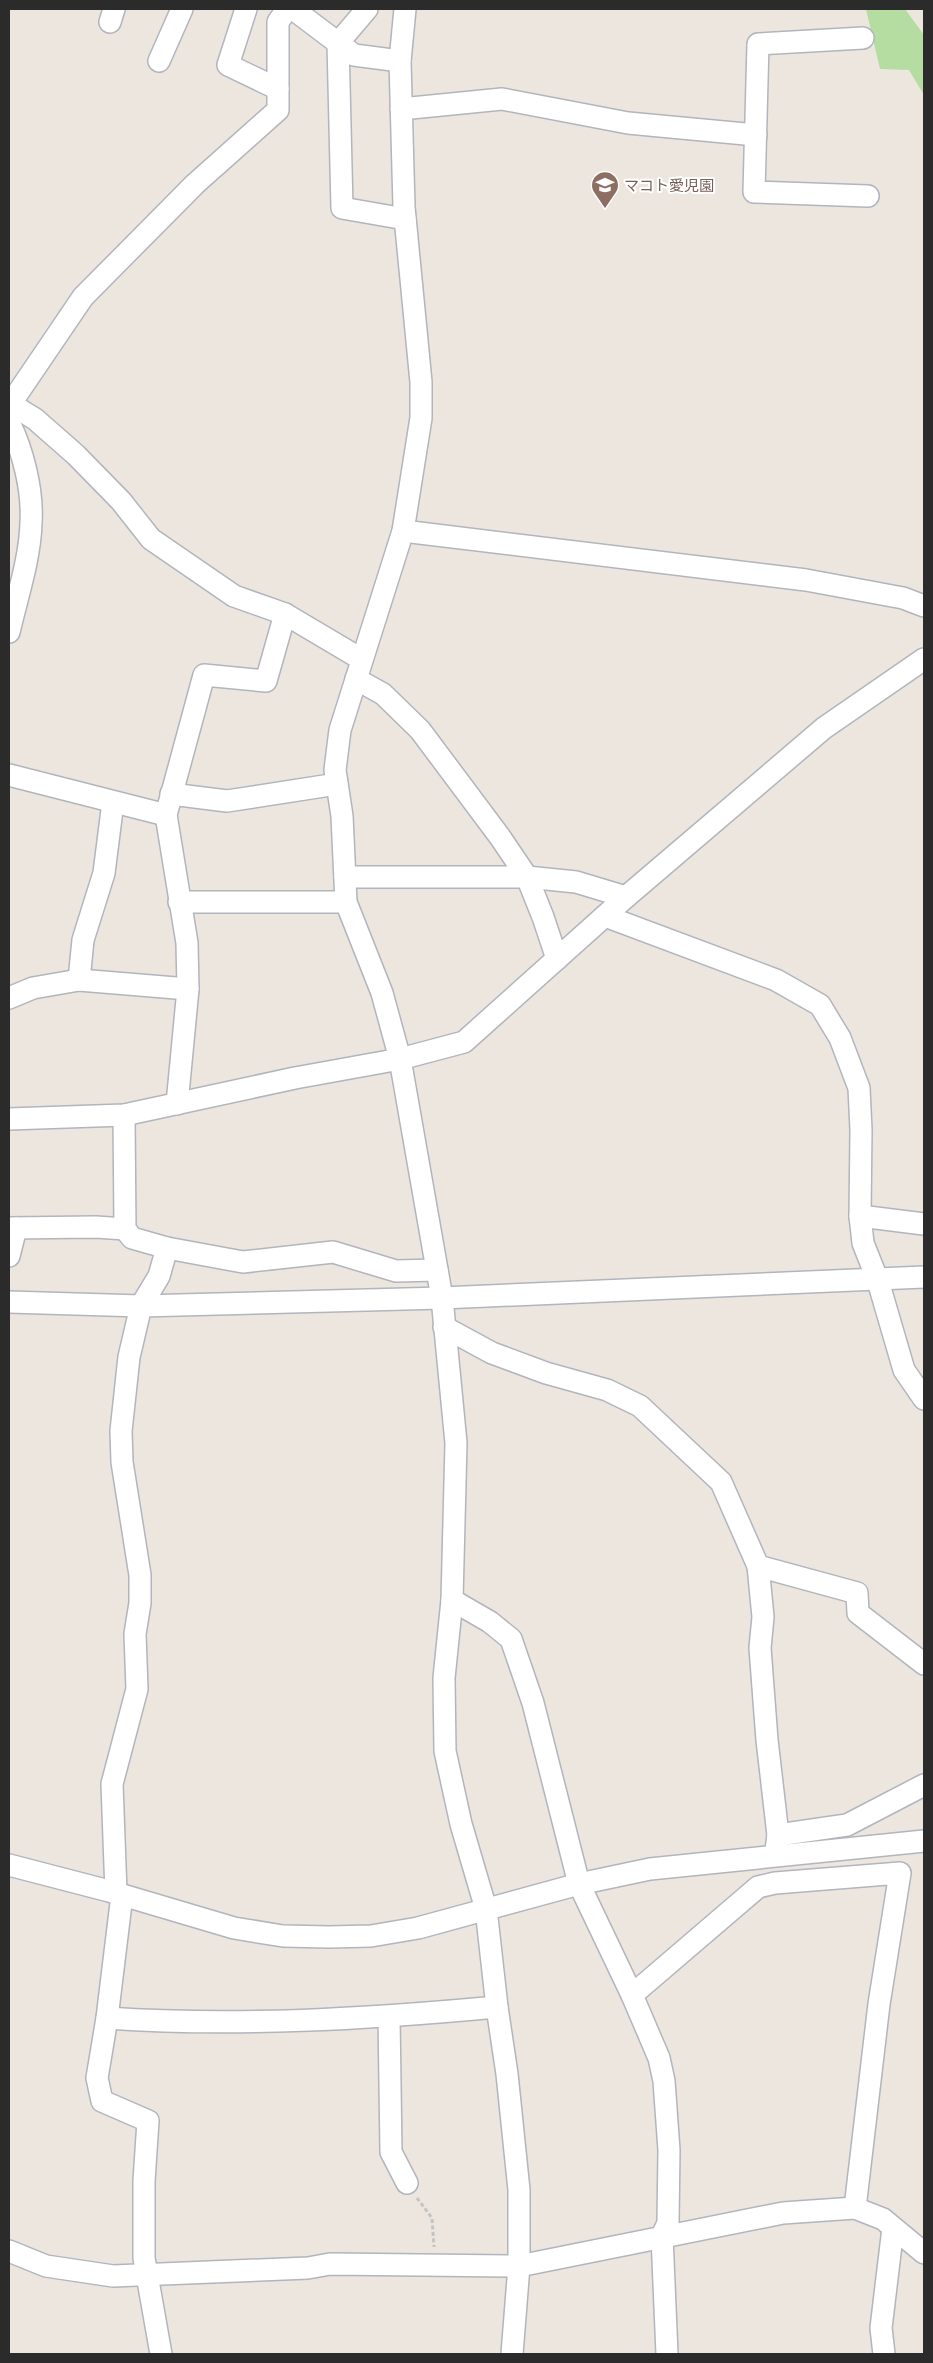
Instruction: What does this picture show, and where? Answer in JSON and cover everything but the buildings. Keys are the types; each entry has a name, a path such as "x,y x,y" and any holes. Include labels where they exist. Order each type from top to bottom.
{"street":[{"path":"159,61 182,9"},
{"path":"246,9 228,65 278,89"},
{"path":"9,632 28,551 32,522 22,456 9,409 83,297 195,184 278,110 278,22 287,9"},
{"path":"293,9 354,55 400,61"},
{"path":"367,9 338,43 342,208 405,219"},
{"path":"405,9 400,61 405,219 421,382 421,418 403,531 340,730 335,770 342,816 346,902 382,993 400,1059 442,1298 456,1443 452,1600 444,1678 445,1751 461,1824 486,1909 497,2008 508,2074 519,2190 519,2266 512,2354"},
{"path":"863,38 758,44 754,192 868,196"},
{"path":"401,109 502,99 628,123 756,135"},
{"path":"9,409 36,419 76,454 121,502 150,538 234,596 285,614 358,669 420,730 500,837 526,876 543,917 557,959"},
{"path":"403,531 806,580 902,598 924,606"},
{"path":"177,1104 188,989 187,943 166,815 204,675 266,681 285,614"},
{"path":"9,1120 124,1115 295,1078 400,1059 464,1042 626,897 824,728 924,659"},
{"path":"9,775 166,815"},
{"path":"171,794 227,801 337,784"},
{"path":"79,980 83,940 104,873 113,802"},
{"path":"345,877 526,876 576,882 626,897"},
{"path":"179,902 346,902"},
{"path":"605,916 776,980 820,1004 840,1038 859,1088 861,1130 860,1216 863,1243 878,1281 904,1370 924,1399"},
{"path":"9,998 33,988 79,980 188,989"},
{"path":"124,1115 125,1229 132,1238 167,1248 243,1262 332,1252 396,1271 437,1270"},
{"path":"860,1216 924,1224"},
{"path":"9,1256 13,1228 96,1227 125,1229"},
{"path":"161,2354 144,2258 144,2182 148,2120 102,2101 97,2078 107,2018 119,1894 112,1784 137,1689 136,1634 140,1603 140,1575 122,1462 121,1431 129,1357 141,1306 160,1276 167,1248"},
{"path":"9,1302 141,1306 442,1298 924,1278"},
{"path":"444,1327 492,1352 546,1373 607,1390 640,1406 721,1482 758,1566 763,1618 760,1648 767,1740 778,1835 775,1883"},
{"path":"758,1566 857,1593 858,1613 924,1664"},
{"path":"452,1600 490,1622 511,1639 533,1704 579,1884 632,1995 659,2058 664,2081 669,2150 668,2223 662,2236 667,2354"},
{"path":"778,1835 847,1825 924,1785"},
{"path":"9,1865 119,1894 234,1928 283,1936 371,1936 418,1928 579,1884 650,1869 776,1858 924,1841"},
{"path":"632,1995 758,1887 775,1883 900,1873 878,2004 855,2208"},
{"path":"107,2018 184,2023 389,2017 497,2008"},
{"path":"389,2017 391,2152 407,2183"},
{"path":"9,2251 46,2266 113,2276 308,2268 330,2264 519,2266 783,2212 855,2208 883,2220 924,2253"},
{"path":"884,2354 881,2328 893,2228"}],"path":[{"path":"407,2183 432,2218 436,2264"}],"green space":[{"path":"866,9 905,9 924,35 924,95 909,70 880,69"}],"place":[{"name":"マコト愛児園","path":"605,209"}]}
